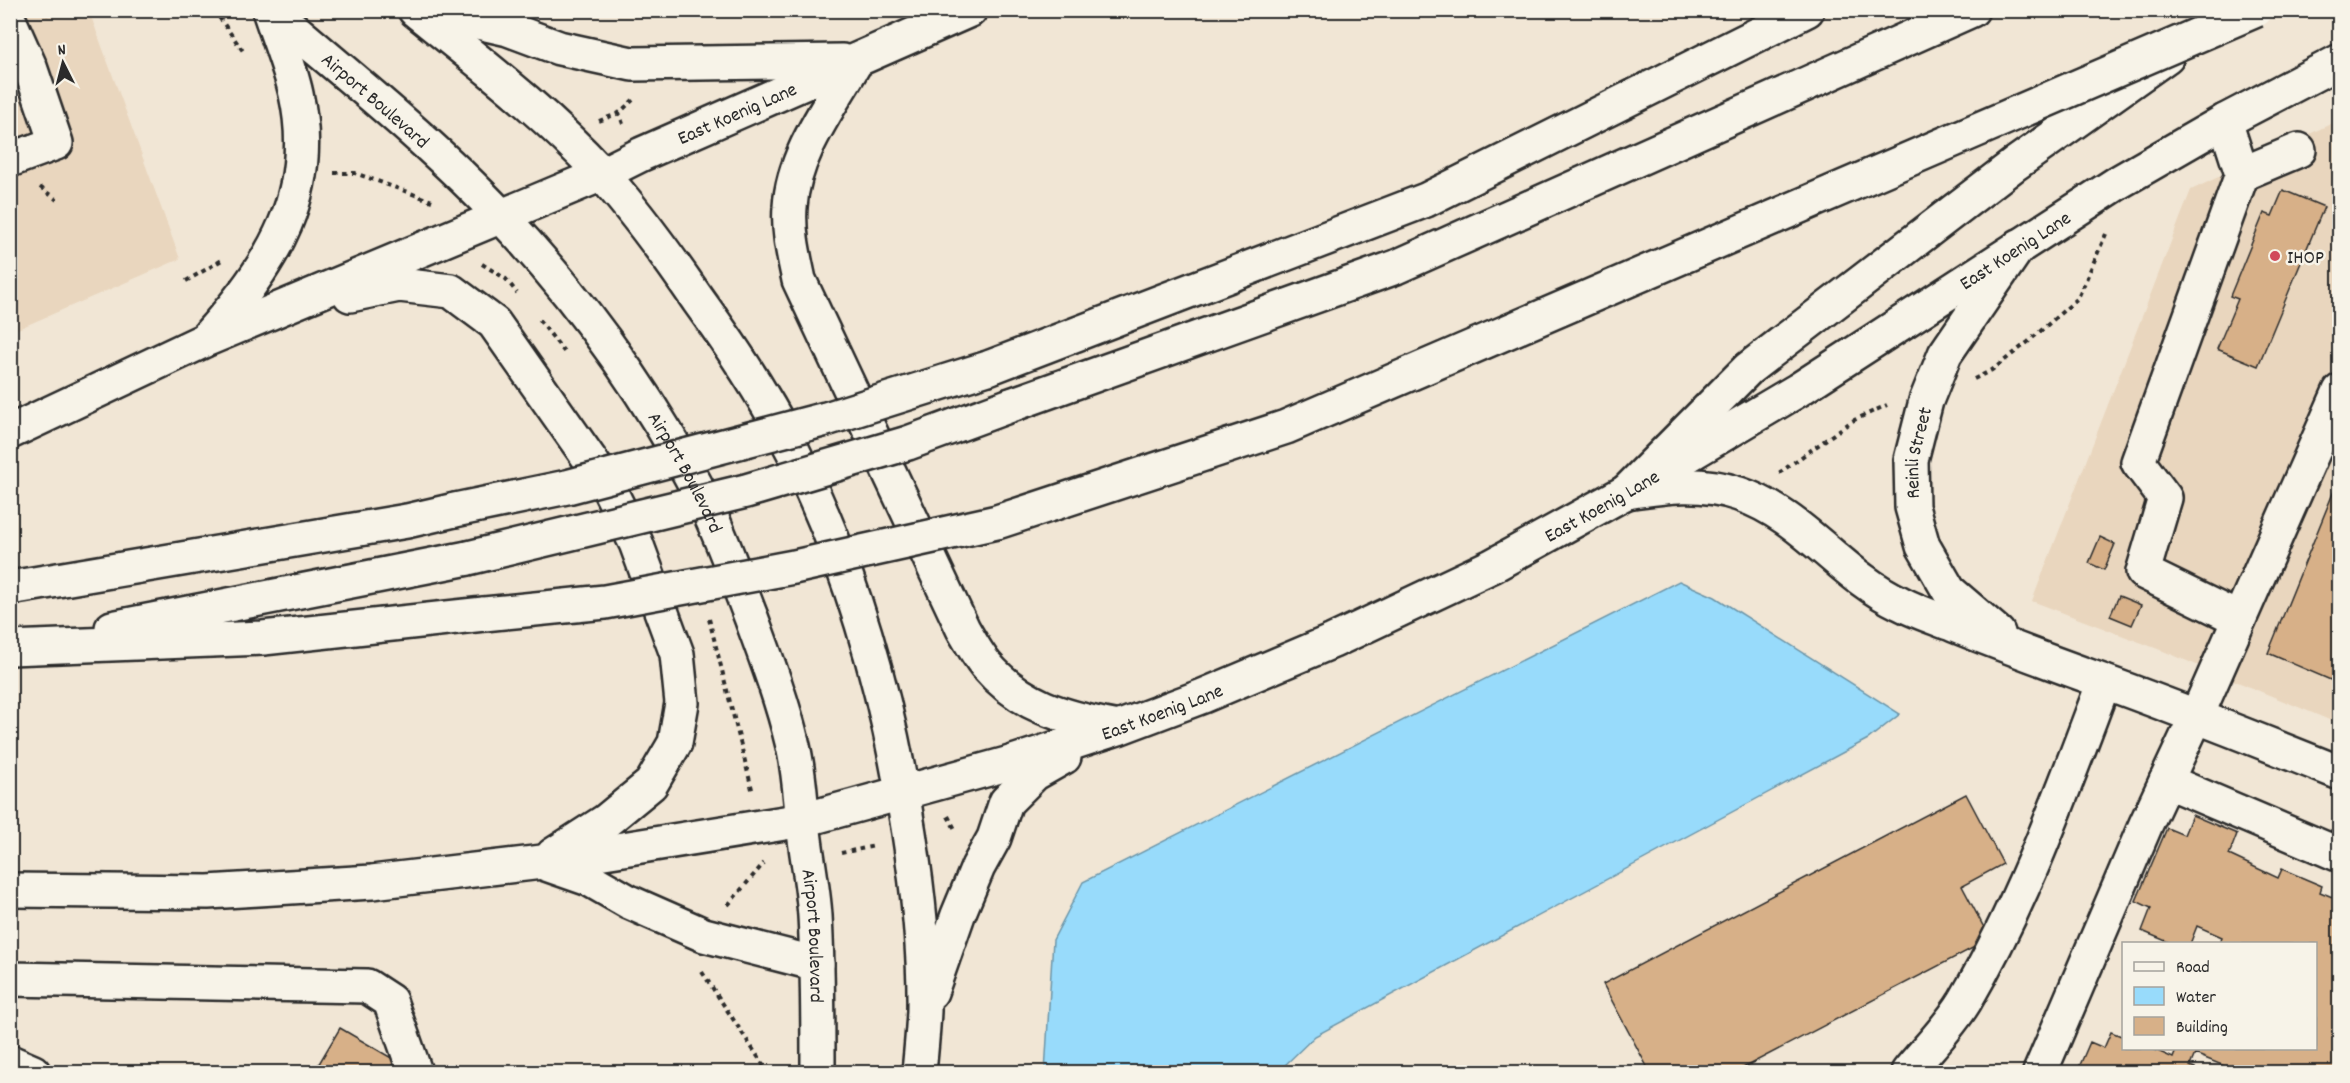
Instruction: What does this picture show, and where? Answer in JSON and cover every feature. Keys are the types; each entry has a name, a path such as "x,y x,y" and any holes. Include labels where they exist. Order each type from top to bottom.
{"main road":[{"name":"Airport Boulevard","path":"270,10 400,120 501,216 581,310 622,367 664,432 701,497 737,580 792,743 802,799 815,913 818,1072"},
{"path":"205,340 236,305 273,251 291,209 301,173 302,131 296,93 270,10"},
{"path":"415,10 546,116 602,174 661,246 714,321 746,370 793,452 832,540 867,639 888,717 915,873 922,943 924,1011 919,1072"},
{"path":"424,10 507,29 559,48 632,64 856,61"},
{"name":"East Koenig Lane","path":"205,340 602,174 642,154 970,10"},
{"path":"10,588 395,523 567,487 826,419 988,368 1426,200 1807,10"},
{"path":"10,648 468,558 746,491 908,443 1396,267 1972,10"},
{"path":"1626,492 1748,369 2014,164 2231,10"},
{"path":"10,648 263,638 605,602 794,567 997,522 1286,427 2256,10"},
{"path":"10,22 30,67 56,143 10,160"},
{"path":"856,61 812,138 797,172 790,206 791,241 799,280 963,629 986,664 1008,687 1041,707 1069,719 1118,728"},
{"name":"East Koenig Lane","path":"10,890 208,892 372,882 542,862 803,820 1007,764 1118,728 1203,696 1333,641 1492,566 1626,492 1798,390 2119,182 2225,121 2340,61"},
{"path":"2225,121 2242,174 2138,462 2165,498 2143,572 2239,619"},
{"path":"2242,174 2299,150"},
{"name":"Reinli Street","path":"2017,650 1949,591 1923,546 1912,507 1911,460 1926,401 1945,354 2019,245"},
{"path":"10,432 205,340 343,296 399,285 451,291 494,323 605,481 636,543 676,654 682,703 675,743 651,784 606,821 542,862"},
{"path":"2040,1072 2166,781 2197,716 2340,391"},
{"name":"Reinli Street","path":"1626,492 1674,484 1739,494 1774,510 1802,528 1859,577 1898,603 2017,650 2197,716 2340,773"},
{"path":"1908,1072 1964,1003 2008,922 2042,845 2104,682"},
{"path":"924,1011 958,915 978,867 994,838 1006,802 1034,774 1118,728"},
{"path":"2166,781 2340,855"},
{"path":"542,862 589,879 629,902 704,935 817,964"},
{"path":"10,979 367,986 390,1001 415,1072"},
{"path":"10,1062 33,1072"}],"path":[{"path":"214,10 249,59"},
{"path":"590,124 619,113 633,99 635,93"},
{"path":"619,113 623,125"},
{"path":"332,173 355,173 436,202"},
{"path":"1971,380 1992,370 2078,298 2107,233"},
{"path":"1772,478 1852,421 1894,402"},
{"path":"832,855 876,846"},
{"path":"725,909 764,864 764,854"},
{"path":"696,963 768,1072"}],"shaded area":[{"path":"11,11 89,11 180,259 11,332"},
{"path":"2339,120 2339,724 2163,651 2032,601 2191,190"}],"water":[{"path":"1679,581 1715,597 1900,714 1868,739 1315,1036 1275,1072 1045,1072 1053,940 1083,882"}],"building":[{"name":"IHOP","path":"2283,190 2324,207 2258,366 2217,349 2238,299 2230,296 2264,213 2272,216"},
{"path":"2340,476 2340,684 2268,653"},
{"path":"2100,537 2115,544 2104,570 2089,563"},
{"path":"2119,596 2141,605 2132,625 2110,616"},
{"path":"1966,794 2003,864 1962,886 1990,939 1735,1072 1650,1072 1603,984"},
{"path":"2192,815 2237,834 2229,855 2278,878 2282,869 2322,886 2320,892 2340,900 2340,1072 2239,1072 2195,1054 2190,1066 2195,1068 2193,1072 2077,1072 2090,1042 2104,1048 2111,1032 2122,1036 2122,1050 2155,1050 2173,1058 2176,1050 2317,1050 2317,942 2221,942 2222,937 2197,926 2191,942 2168,942 2142,931 2151,908 2136,901 2167,828 2184,835"},
{"path":"340,1028 400,1063 394,1072 314,1072"}],"place":[{"name":"IHOP","path":"2275,256"}]}
